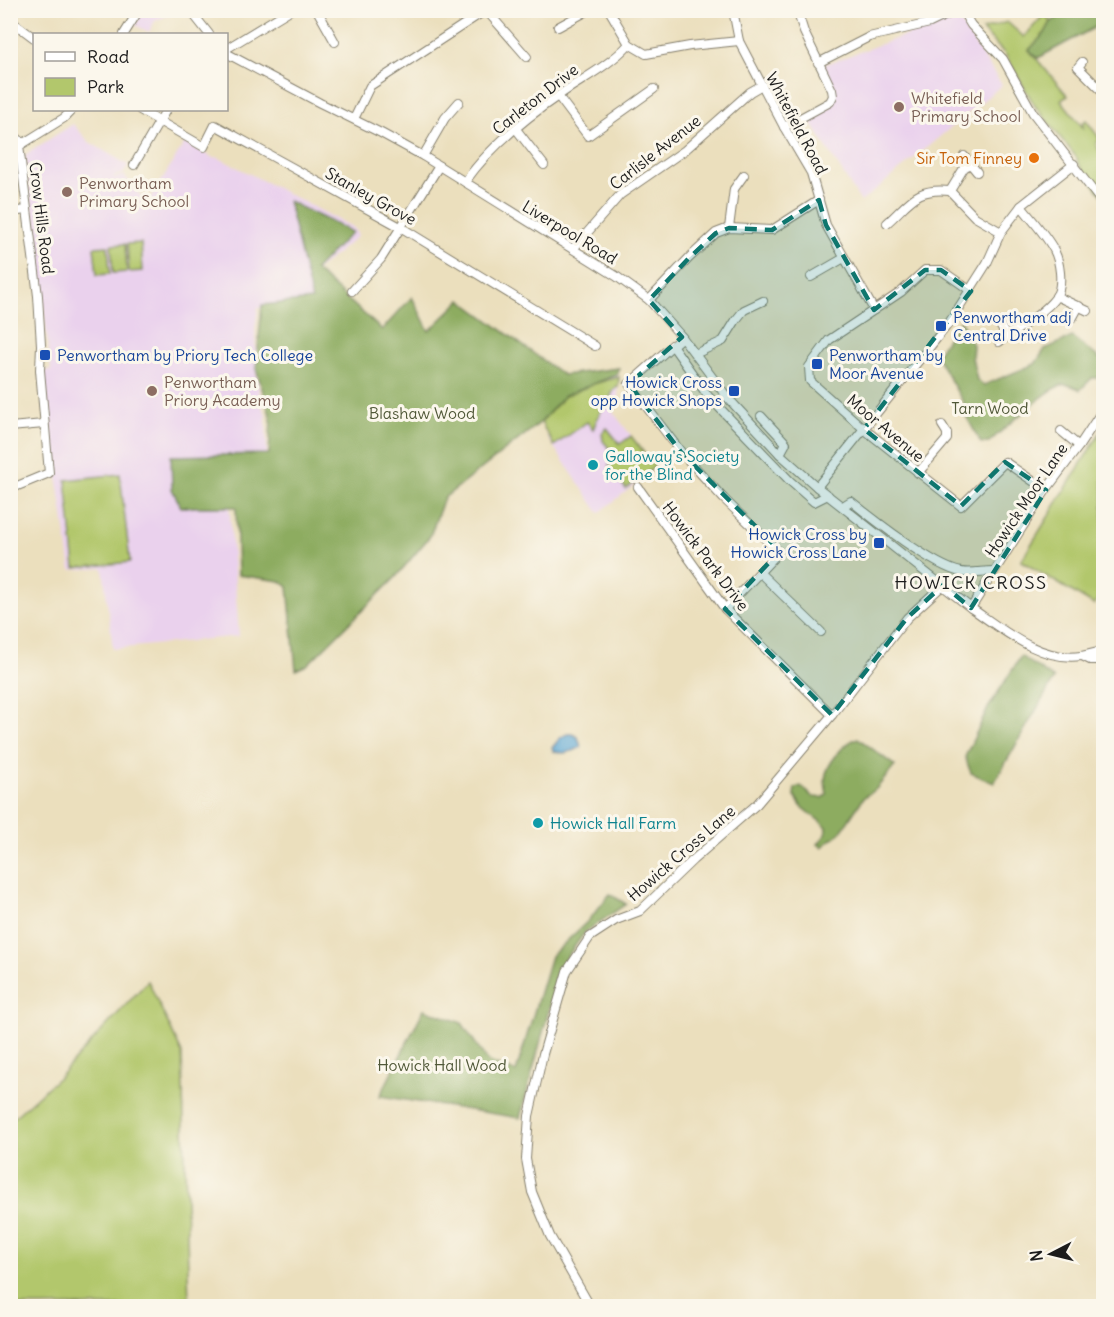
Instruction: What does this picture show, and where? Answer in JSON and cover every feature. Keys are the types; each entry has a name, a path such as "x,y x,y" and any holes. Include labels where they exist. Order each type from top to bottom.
{"street":[{"path":"190,10 208,33"},
{"path":"228,50 290,10"},
{"path":"317,10 335,42"},
{"path":"354,119 370,86 486,10 527,57"},
{"path":"558,27 589,10"},
{"path":"609,10 629,44 646,54 690,46 739,41"},
{"name":"Whitefield Road","path":"733,10 739,41 811,173 826,225 874,310"},
{"path":"784,127 830,102 834,96 797,10"},
{"path":"818,63 869,37 922,26 957,10"},
{"path":"962,10 971,25 1003,59 1033,113 1104,205"},
{"path":"124,33 135,12"},
{"path":"10,20 33,37"},
{"name":"Carleton Drive","path":"465,182 478,163 516,129 558,96 620,54 629,44"},
{"name":"Liverpool Road","path":"228,52 423,156 616,276 649,300 682,337 727,398 780,454 817,487 971,608 1029,646 1049,653 1082,656 1089,660 1104,660"},
{"path":"1078,66 1104,93"},
{"name":"Carlisle Avenue","path":"573,249 620,195 685,150 750,92 762,85"},
{"path":"558,96 588,135 654,89"},
{"path":"423,156 445,118 459,102"},
{"path":"10,132 18,146 64,118 71,111"},
{"name":"Stanley Grove","path":"142,111 204,147 215,125 402,228 594,346"},
{"path":"134,165 165,111"},
{"path":"516,129 544,165"},
{"name":"Crow Hills Road","path":"10,489 49,473 40,370 41,336 38,296 18,146"},
{"path":"964,156 977,172"},
{"path":"950,191 964,168 970,164"},
{"path":"817,487 935,342 971,291 1001,232 1021,206 1074,164"},
{"path":"352,291 381,259 439,166"},
{"path":"729,228 734,189 744,176"},
{"path":"887,222 907,202 923,191 936,189 950,191 975,217 1001,232"},
{"path":"649,300 716,233 729,228 772,230 819,200"},
{"path":"1001,327 1003,339 1021,328 1056,296 1060,269 1054,250 1021,206"},
{"path":"10,212 27,210"},
{"path":"811,277 844,258"},
{"name":"Moor Avenue","path":"971,291 941,270 939,266 934,265 924,270 901,292 829,340 809,367 810,381 864,429 961,506 1005,462 1046,490"},
{"path":"1056,296 1088,311"},
{"path":"695,354 723,341 748,304 763,301"},
{"path":"1073,316 1079,306"},
{"path":"682,337 629,384 681,452 724,499 776,547 777,555 725,609"},
{"path":"672,345 708,396 790,481 814,502 828,495"},
{"name":"Howick Moor Lane","path":"971,608 1046,490 1104,408"},
{"path":"761,416 786,443 780,454"},
{"path":"10,427 44,424"},
{"path":"918,473 946,439 947,433 942,425"},
{"path":"1061,431 1079,446"},
{"name":"Howick Park Drive","path":"638,487 725,609 832,715"},
{"name":"Liverpool Road","path":"843,506 850,501 937,562 961,572 993,571"},
{"path":"760,573 821,632"},
{"name":"Howick Cross Lane","path":"590,1306 550,1236 532,1192 526,1159 529,1116 543,1054 567,971 590,937 616,920 640,911 693,860 757,804 832,715 907,618 943,585"},
{"name":"Liverpool Road","path":"1082,656 1091,652 1104,651"}],"highlighted area":[{"path":"819,200 826,225 874,310 925,270 941,270 971,291 864,429 961,506 1005,462 1046,490 971,608 943,585 907,618 832,715 725,609 780,551 681,452 629,384 682,337 649,300 689,258 716,233 729,228 772,230"}],"shaded area":[{"path":"143,11 178,11 155,21 149,32 135,25"},
{"name":"Whitefield Primary School","path":"957,17 1002,85 861,202 810,121 835,93 823,65"},
{"name":"Penwortham Priory Academy","path":"73,124 89,142 128,165 123,174 114,176 114,178 124,175 147,204 185,142 354,228 358,236 316,271 325,306 258,308 255,329 256,375 262,406 266,414 267,460 226,461 239,636 113,649 103,568 71,570 42,372 51,370 25,155"},
{"path":"618,372 618,397 613,412 656,468 599,513 547,437 581,376"}],"green space":[{"path":"1068,10 1103,11 1103,23 1038,58 1029,50 1045,33 1051,22"},
{"path":"1039,11 1043,11 1051,22 1045,33 1029,50 1068,96 1061,100 1084,129 1082,123 1086,120 1100,139 1096,144 1103,158 1103,197 1078,163 1077,158 1035,106 1005,54 982,30 1007,22 1024,37 1041,18"},
{"name":"Blashaw Wood","path":"288,201 352,232 315,270 382,330 412,297 429,331 461,300 563,375 619,368 616,375 564,396 541,422 444,498 430,536 395,578 307,665 296,670 288,587 280,581 238,575 236,507 181,507 172,489 171,456 269,454 271,418 256,369 262,305 312,300"},
{"path":"141,243 143,271 129,272 127,244"},
{"path":"125,244 127,272 113,273 111,245"},
{"path":"108,246 110,274 97,275 94,247"},
{"name":"Tarn Wood","path":"960,320 973,345 972,357 977,380 984,385 1035,364 1045,349 1072,337 1103,361 1103,383 1099,378 1092,378 1080,390 1067,385 1055,388 1036,401 989,442 981,443 965,414 964,404 936,355"},
{"path":"619,377 618,387 614,389 606,407 603,406 593,429 587,422 554,446 541,422 565,396 586,386"},
{"path":"607,428 620,444 631,436 655,467 626,489 609,466 618,459 603,441 602,433"},
{"path":"1103,428 1103,592 1094,605 1021,561"},
{"path":"120,474 130,562 75,568 66,480"},
{"path":"1021,656 1054,679 994,783 971,773 965,757 988,708"},
{"path":"858,738 895,766 876,789 864,797 841,832 822,847 818,844 826,834 827,827 801,806 794,795 795,788 801,786 813,797 823,798 827,794 826,773 832,761 847,744"},
{"name":"Howick Hall Wood","path":"610,894 626,904 585,932 561,965 520,1118 380,1096 424,1009 462,1023 488,1062 516,1072 551,956 588,921"},
{"path":"148,981 182,1053 189,1306 11,1306 11,1120 59,1077"}],"water":[{"path":"567,734 578,737 581,747 560,753 553,751 552,748 560,738"}],"place":[{"name":"Whitefield Primary School","path":"899,107"},
{"name":"Sir Tom Finney","path":"1034,158"},
{"name":"Penwortham Primary School","path":"67,192"},
{"name":"Penwortham adj Central Drive","path":"941,326"},
{"name":"Penwortham by Priory Tech College","path":"45,355"},
{"name":"Penwortham by Moor Avenue","path":"817,364"},
{"name":"Penwortham Priory Academy","path":"152,391"},
{"name":"Howick Cross opp Howick Shops","path":"734,391"},
{"name":"Galloway's Society for the Blind","path":"593,465"},
{"name":"Howick Cross by Howick Cross Lane","path":"879,543"},
{"name":"Howick Hall Farm","path":"538,823"}],"district":[{"name":"HOWICK CROSS","path":"971,582"}]}
